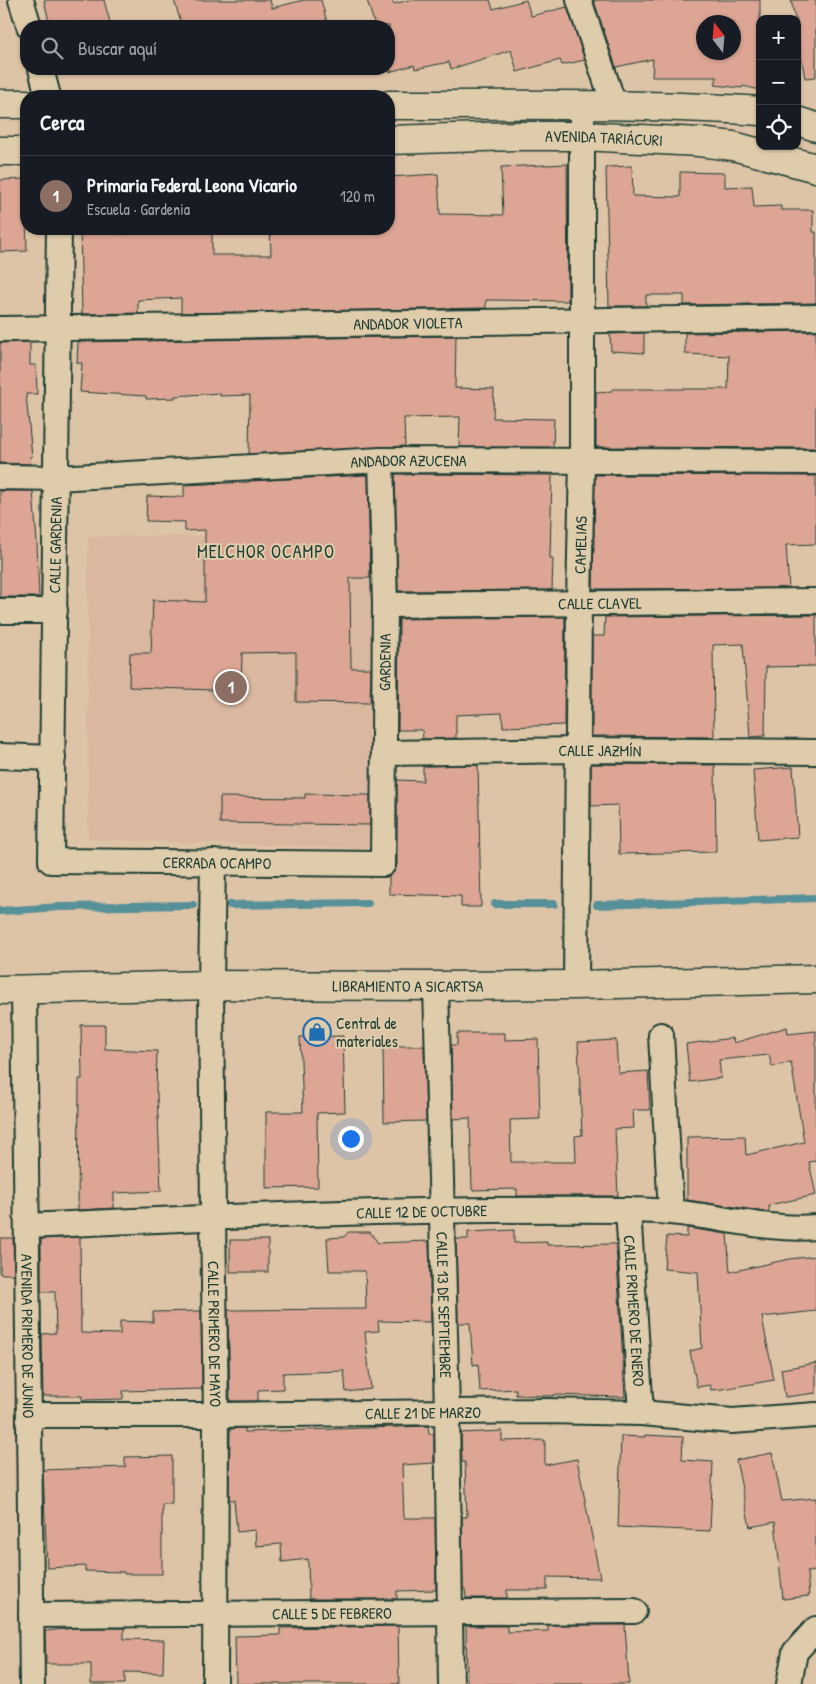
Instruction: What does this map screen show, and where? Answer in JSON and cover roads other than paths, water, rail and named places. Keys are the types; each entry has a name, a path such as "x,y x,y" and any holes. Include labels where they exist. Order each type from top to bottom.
{"street":[{"path":"21,0 26,20"},
{"path":"579,0 614,105"},
{"path":"42,75 46,90"},
{"path":"0,104 20,104"},
{"name":"AVENIDA TARIÁCURI","path":"395,105 685,106 756,111"},
{"name":"CAMELIAS","path":"576,985 582,462 582,106"},
{"path":"801,122 816,127"},
{"name":"AVENIDA TARIÁCURI","path":"395,140 582,136 699,142 733,146 816,168"},
{"path":"0,151 20,151"},
{"name":"CALLE GARDENIA","path":"51,861 59,235"},
{"name":"ANDADOR VIOLETA","path":"0,329 816,317"},
{"name":"ANDADOR AZUCENA","path":"0,477 56,478 381,460 816,462"},
{"name":"GARDENIA","path":"381,460 385,605 383,864"},
{"name":"CALLE CLAVEL","path":"385,605 816,601"},
{"path":"0,611 54,611"},
{"name":"CALLE JAZMÍN","path":"385,753 578,750 816,752"},
{"path":"0,756 53,758"},
{"name":"CERRADA OCAMPO","path":"51,861 383,864"},
{"name":"CALLE PRIMERO DE MAYO","path":"212,862 212,1217 216,1415 215,1684"},
{"name":"LIBRAMIENTO A SICARTSA","path":"12,990 211,985 576,985 816,978"},
{"name":"CALLE 13 DE SEPTIEMBRE","path":"436,986 447,1411 450,1684"},
{"name":"AVENIDA PRIMERO DE JUNIO","path":"12,990 27,1226 32,1684"},
{"path":"661,1035 671,1212"},
{"name":"CALLE 12 DE OCTUBRE","path":"27,1226 212,1217 441,1210 628,1210 671,1212 793,1229 816,1227"},
{"name":"CALLE PRIMERO DE ENERO","path":"628,1210 641,1413"},
{"name":"CALLE 21 DE MARZO","path":"29,1415 216,1415 545,1410 641,1413 732,1421 816,1415"},
{"name":"CALLE 5 DE FEBRERO","path":"31,1615 634,1611"},
{"path":"789,1684 795,1652 816,1629"}],"waterway":[{"path":"597,905 816,898"},
{"path":"230,905 368,903"},
{"path":"495,904 554,904"},
{"path":"0,911 61,907 193,905"}],"place":[{"name":"Primaria Federal Leona Vicario","path":"231,687"},
{"name":"Central de materiales","path":"317,1032"}],"district":[{"name":"MELCHOR OCAMPO","path":"266,552"}]}
